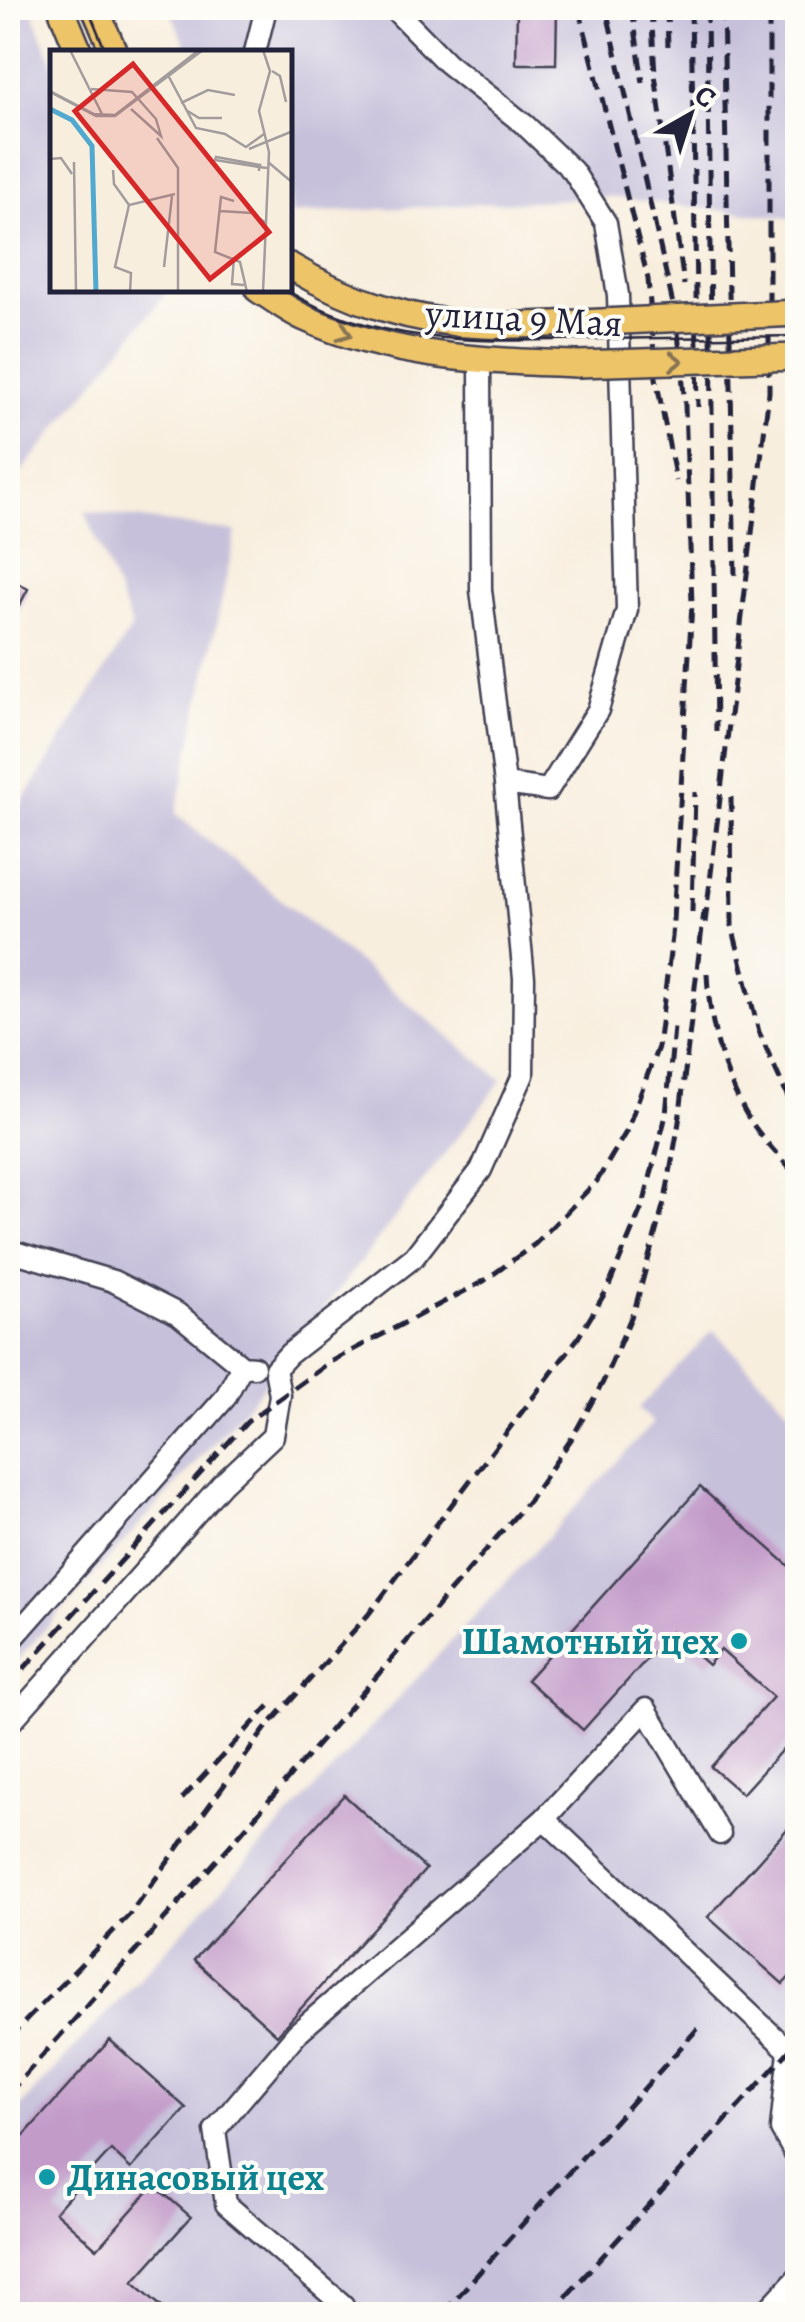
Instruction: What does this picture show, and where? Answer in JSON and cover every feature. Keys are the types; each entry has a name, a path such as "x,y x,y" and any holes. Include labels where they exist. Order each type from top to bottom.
{"main road":[{"path":"60,8 78,50"},
{"path":"95,8 113,50"},
{"name":"улица 9 Мая","path":"292,267 317,282 388,311 482,326 798,313"},
{"name":"улица 9 Мая","path":"262,292 303,318 373,344 480,361 578,364 798,357"}],"street":[{"path":"256,50 266,8"},
{"path":"393,8 447,63 525,125 572,171 606,222 618,295 627,610 598,710 548,790 505,784"},
{"path":"8,1250 113,1282 178,1314 242,1366 274,1368 414,1257 481,1170 523,1075 524,978 481,590 480,361"},
{"path":"8,1644 225,1398 242,1366"},
{"path":"8,1725 222,1484 273,1436 280,1395 274,1368"},
{"path":"341,2312 226,2204 214,2130 297,2033 544,1819 646,1709 720,1834"},
{"path":"544,1819 789,2051 781,2129 798,2158"},
{"path":"764,2314 798,2276"}],"shaded area":[{"path":"8,8 31,8 50,56 50,292 167,292 8,489"},
{"path":"169,8 797,8 797,219 609,197 292,214 292,50 188,50"},
{"path":"85,511 236,532 176,814 502,1080 257,1395 8,1670 8,825 132,627"},
{"path":"713,1330 797,1418 797,2314 8,2314 8,2120 653,1423 639,1408"}],"building":[{"path":"517,8 557,8 556,64 516,64"},
{"path":"8,578 28,589 8,627"},
{"name":"Шамотный цех","path":"700,1487 798,1574 798,1732 742,1794 711,1767 773,1697 721,1650 708,1665 671,1632 583,1730 527,1680"},
{"path":"344,1795 426,1869 277,2035 194,1960"},
{"path":"798,1817 798,1968 783,1984 708,1917"},
{"name":"Динасовый цех","path":"110,2040 186,2108 131,2169 111,2150 55,2212 97,2249 154,2185 191,2217 133,2282 170,2314 8,2314 8,2153"}],"tram line":[{"path":"88,8 105,50"},
{"path":"290,292 360,323 438,337 517,340 798,336"}],"railway":[{"path":"579,8 648,279 656,378 676,481"},
{"path":"8,1686 247,1422 330,1362 484,1281 535,1244 597,1181 626,1132 658,1047 672,937 692,604 685,405 677,322 606,8"},
{"path":"632,8 643,83"},
{"path":"651,8 655,74 684,285"},
{"path":"667,8 668,49"},
{"path":"691,8 698,407"},
{"path":"707,8 716,732"},
{"path":"723,8 735,577"},
{"path":"705,923 769,392 769,8"},
{"path":"692,912 695,792"},
{"path":"731,797 732,926 759,1032 798,1120"},
{"path":"8,2094 241,1833 530,1499 572,1438 603,1382 635,1308 666,1195 679,1122 704,911"},
{"path":"707,973 714,1029 731,1084 753,1125 798,1178"},
{"path":"8,2039 129,1915 266,1728 368,1615 578,1338 608,1288 644,1202 666,1115 674,1027"},
{"path":"182,1799 269,1706"},
{"path":"442,2314 701,2025"},
{"path":"550,2314 798,2041"}],"place":[{"name":"Шамотный цех","path":"739,1641"},
{"name":"Динасовый цех","path":"47,2177"}]}
